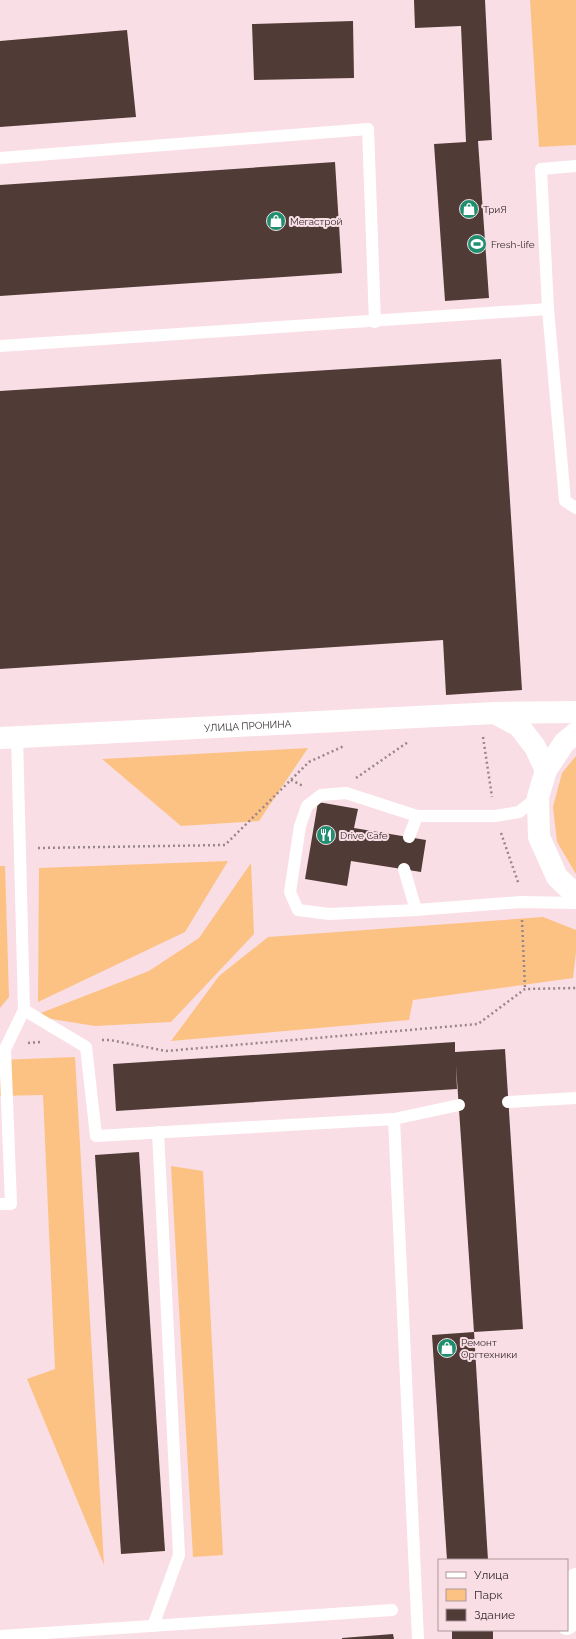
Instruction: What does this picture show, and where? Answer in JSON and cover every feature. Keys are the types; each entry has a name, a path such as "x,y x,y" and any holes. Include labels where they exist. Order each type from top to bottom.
{"main road":[{"name":"УЛИЦА ПРОНИНА","path":"8,738 488,713 576,712"},
{"path":"488,713 519,726 535,747 546,770"},
{"path":"576,733 564,743 546,770 538,797 539,837 557,877 576,895"},
{"path":"568,1615 571,1589 576,1579"}],"lane":[{"path":"0,158 368,129 375,322"},
{"path":"576,166 541,169 548,310 565,501 576,508"},
{"path":"0,346 548,310"},
{"path":"0,1204 12,1204 5,1049 24,1010 20,848 8,738"},
{"path":"538,797 519,812 495,816 417,816 346,793 321,795 307,806 300,826 290,892 298,910 329,914 416,910 521,902 576,903"},
{"path":"409,837 417,816"},
{"path":"404,869 416,910"},
{"path":"24,1010 86,1047 96,1136 394,1119 459,1105"},
{"path":"508,1102 576,1098"},
{"path":"394,1119 418,1639"},
{"path":"153,1626 179,1555 158,1132"},
{"path":"0,1638 392,1610"}],"path":[{"path":"488,713 481,728 495,816 520,889 525,990"},
{"path":"346,793 353,780 414,738"},
{"path":"20,848 225,845 309,762 348,744"},
{"path":"8,1044 110,1040 166,1051 478,1024 525,990 576,988"}],"green space":[{"path":"530,0 576,0 576,145 539,147"},
{"path":"308,748 259,821 181,826 102,759"},
{"path":"576,756 576,874 557,842 553,807 562,773"},
{"path":"228,861 185,932 38,1002 39,868"},
{"path":"251,863 254,934 171,1022 95,1026 33,1016 149,971 199,938"},
{"path":"0,866 5,866 9,997 0,1008"},
{"path":"543,917 576,930 576,952 573,978 413,1000 409,1020 171,1041 219,976 268,937"},
{"path":"75,1057 104,1565 27,1379 55,1369 43,1095 0,1096 0,1060"},
{"path":"171,1166 203,1171 223,1555 193,1557"}],"building":[{"path":"414,0 485,0 492,140 478,141 489,298 445,301 434,144 466,142 461,26 415,28"},
{"path":"353,21 354,78 254,80 252,24"},
{"path":"127,30 136,117 0,127 0,41"},
{"path":"335,162 342,273 0,296 0,185"},
{"path":"501,359 522,690 446,695 443,640 0,669 0,391"},
{"path":"318,802 358,809 354,828 426,840 421,872 351,861 347,886 305,879"},
{"path":"455,1042 455,1052 505,1049 523,1329 474,1332 456,1065 457,1089 116,1111 113,1064"},
{"path":"139,1152 165,1551 121,1554 95,1155"},
{"path":"474,1332 488,1559 447,1559 432,1335"},
{"path":"452,1631 493,1631 493,1639 452,1639"},
{"path":"393,1634 394,1639 342,1639 342,1638"}],"place":[{"name":"ТриЯ","path":"469,209"},
{"name":"Мегастрой","path":"276,221"},
{"name":"Fresh-life","path":"477,244"},
{"name":"Drive Cafe","path":"326,835"},
{"name":"Ремонт Оргтехники","path":"447,1348"}]}
